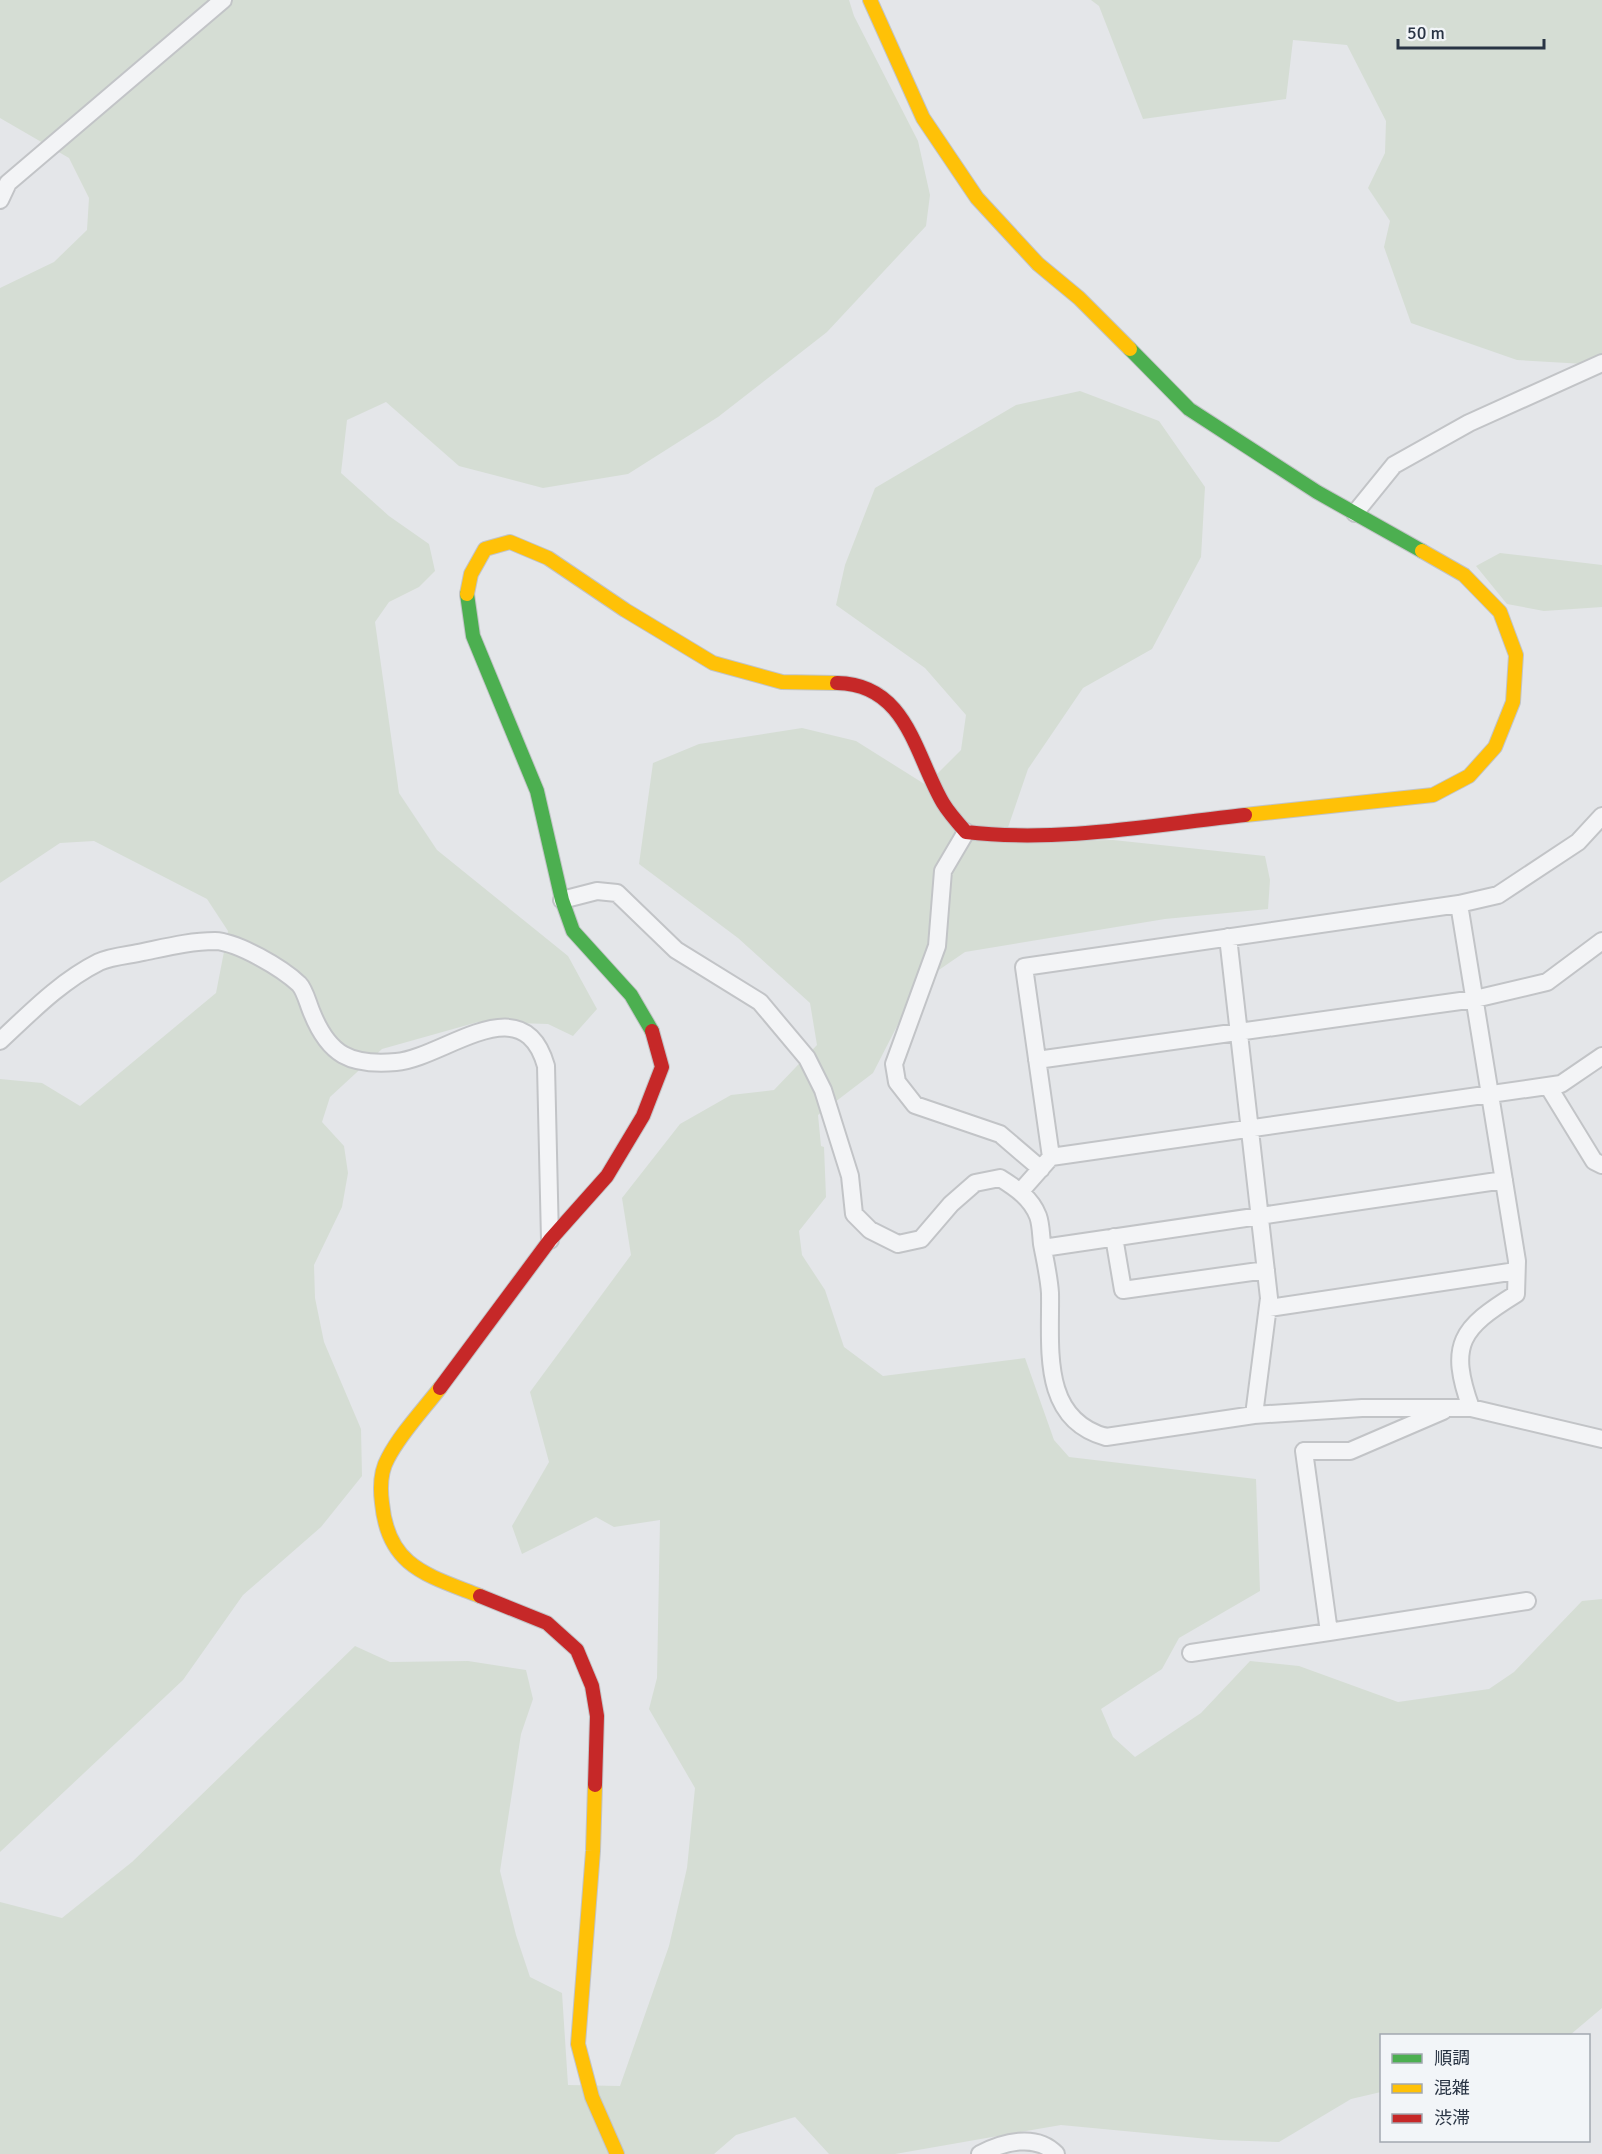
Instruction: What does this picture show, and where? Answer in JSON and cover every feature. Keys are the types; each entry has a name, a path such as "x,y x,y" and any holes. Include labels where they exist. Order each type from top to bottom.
{"street":[{"path":"0,200 8,183 223,0"},
{"path":"616,2154 591,2097 578,2044 593,1851 597,1716 592,1686 577,1650 547,1623 434,1578 400,1557 384,1527 380,1485 387,1459 550,1240 607,1176 643,1116 662,1067 656,1037 631,994 573,931 562,900 537,791 473,636 466,589 471,574 485,549 510,542 548,558 625,610 712,663 782,682 855,683 893,705 914,739 943,804 966,832 1045,837 1433,795 1469,776 1495,747 1513,702 1516,655 1500,612 1464,575 1308,486 1189,409 1079,298 1038,264 977,198 923,118 870,0"},
{"path":"1355,513 1394,465 1469,423 1602,363"},
{"path":"1046,1163 1037,1060 1024,967 1460,904 1498,895 1578,842 1602,816"},
{"path":"966,832 943,871 937,946 894,1064 897,1082 915,1105 1000,1134 1046,1163"},
{"path":"562,900 597,891 617,893 676,950 760,1002 807,1058 823,1090 850,1176 854,1214 870,1230 898,1244 921,1239 951,1204 975,1183 1000,1178 1021,1191 1038,1216 1050,1291 1049,1355 1054,1378 1070,1417 1089,1432 1106,1437 1254,1415 1362,1408 1471,1408 1602,1439"},
{"path":"1460,904 1516,1270 1516,1293 1484,1314 1461,1344 1459,1374 1471,1408"},
{"path":"1228,937 1269,1308 1254,1415"},
{"path":"0,1041 55,990 100,961 180,944 218,941 269,961 301,986 322,1037 349,1060 397,1062 489,1029 515,1029 529,1035 543,1054 546,1066 550,1240"},
{"path":"1037,1060 1475,999 1546,982 1602,941"},
{"path":"1021,1191 1046,1163 1249,1128 1561,1084 1602,1056"},
{"path":"1548,1086 1594,1161 1602,1165"},
{"path":"1043,1248 1504,1180"},
{"path":"1114,1238 1123,1290 1266,1270"},
{"path":"1269,1308 1516,1270"},
{"path":"1329,1632 1304,1451 1350,1451 1449,1408"},
{"path":"1191,1653 1527,1601"},
{"path":"980,2154 995,2146 1028,2140 1056,2154"}],"shaded area":[{"path":"0,0 849,0 854,16 918,141 930,195 926,226 827,332 718,417 628,474 543,488 459,466 386,402 347,420 341,473 389,516 429,544 435,571 419,587 389,602 375,622 399,793 437,850 568,956 597,1009 573,1036 548,1024 478,1022 382,1049 330,1097 322,1122 344,1146 348,1173 342,1207 314,1265 315,1298 324,1342 361,1429 362,1476 321,1527 243,1595 183,1680 0,1852 0,1079 42,1083 80,1106 216,993 228,931 207,899 94,841 60,843 0,883 0,288 54,262 87,230 89,198 69,158 0,118"},
{"path":"1091,0 1602,0 1602,365 1517,360 1411,323 1384,247 1390,221 1368,188 1385,153 1386,121 1347,45 1293,40 1286,99 1143,119 1099,6"},
{"path":"1080,391 1159,421 1205,487 1201,557 1152,649 1083,688 1028,769 1003,842 1113,840 1265,856 1270,880 1268,909 1165,919 965,952 933,974 913,995 873,1073 818,1115 821,1146 824,1147 826,1197 799,1231 802,1255 825,1290 844,1347 883,1376 1025,1358 1054,1440 1069,1457 1256,1479 1260,1591 1179,1638 1162,1669 1101,1709 1113,1737 1135,1757 1201,1713 1250,1661 1299,1666 1398,1702 1489,1689 1514,1672 1582,1601 1602,1599 1602,2008 1571,2034 1380,2034 1380,2092 1351,2099 1279,2142 1219,2140 1061,2125 895,2154 829,2154 795,2117 736,2135 714,2154 0,2154 0,1902 62,1918 132,1862 355,1646 390,1662 468,1661 526,1670 533,1699 521,1734 500,1871 516,1935 530,1977 562,1993 568,2085 620,2086 669,1946 687,1868 695,1788 649,1709 657,1678 660,1520 614,1527 596,1517 522,1554 512,1526 549,1462 530,1392 631,1255 622,1198 680,1124 731,1095 774,1090 817,1045 810,1003 738,938 639,864 653,763 699,744 802,728 856,741 926,785 961,750 966,715 925,668 836,605 845,565 875,488 1016,405"},
{"path":"1500,553 1602,565 1602,607 1544,611 1507,604 1476,566"}],"traffic: fast":[{"path":"1130,349 1189,409 1317,492 1422,551"},
{"path":"467,594 473,636 537,791 562,900 573,931 631,995 652,1031"}],"traffic: slow":[{"path":"870,0 923,118 977,198 1038,264 1079,298 1130,349"},
{"path":"467,594 471,574 485,549 510,542 548,558 625,610 713,663 782,682 837,683"},
{"path":"1245,815 1433,795 1469,776 1495,747 1513,702 1516,655 1500,612 1464,575 1422,551"},
{"path":"440,1388 406,1431 385,1463 381,1486 386,1525 392,1542 413,1566 443,1582 480,1596"},
{"path":"595,1785 593,1851 578,2044 592,2097 617,2154"}],"traffic: jam":[{"path":"837,683 861,686 879,695 894,709 916,744 943,803 966,832 1001,835 1070,834 1245,815"},
{"path":"440,1388 550,1240 607,1176 643,1116 662,1067 652,1031"},
{"path":"480,1596 547,1623 577,1650 592,1686 597,1716 595,1785"}]}
